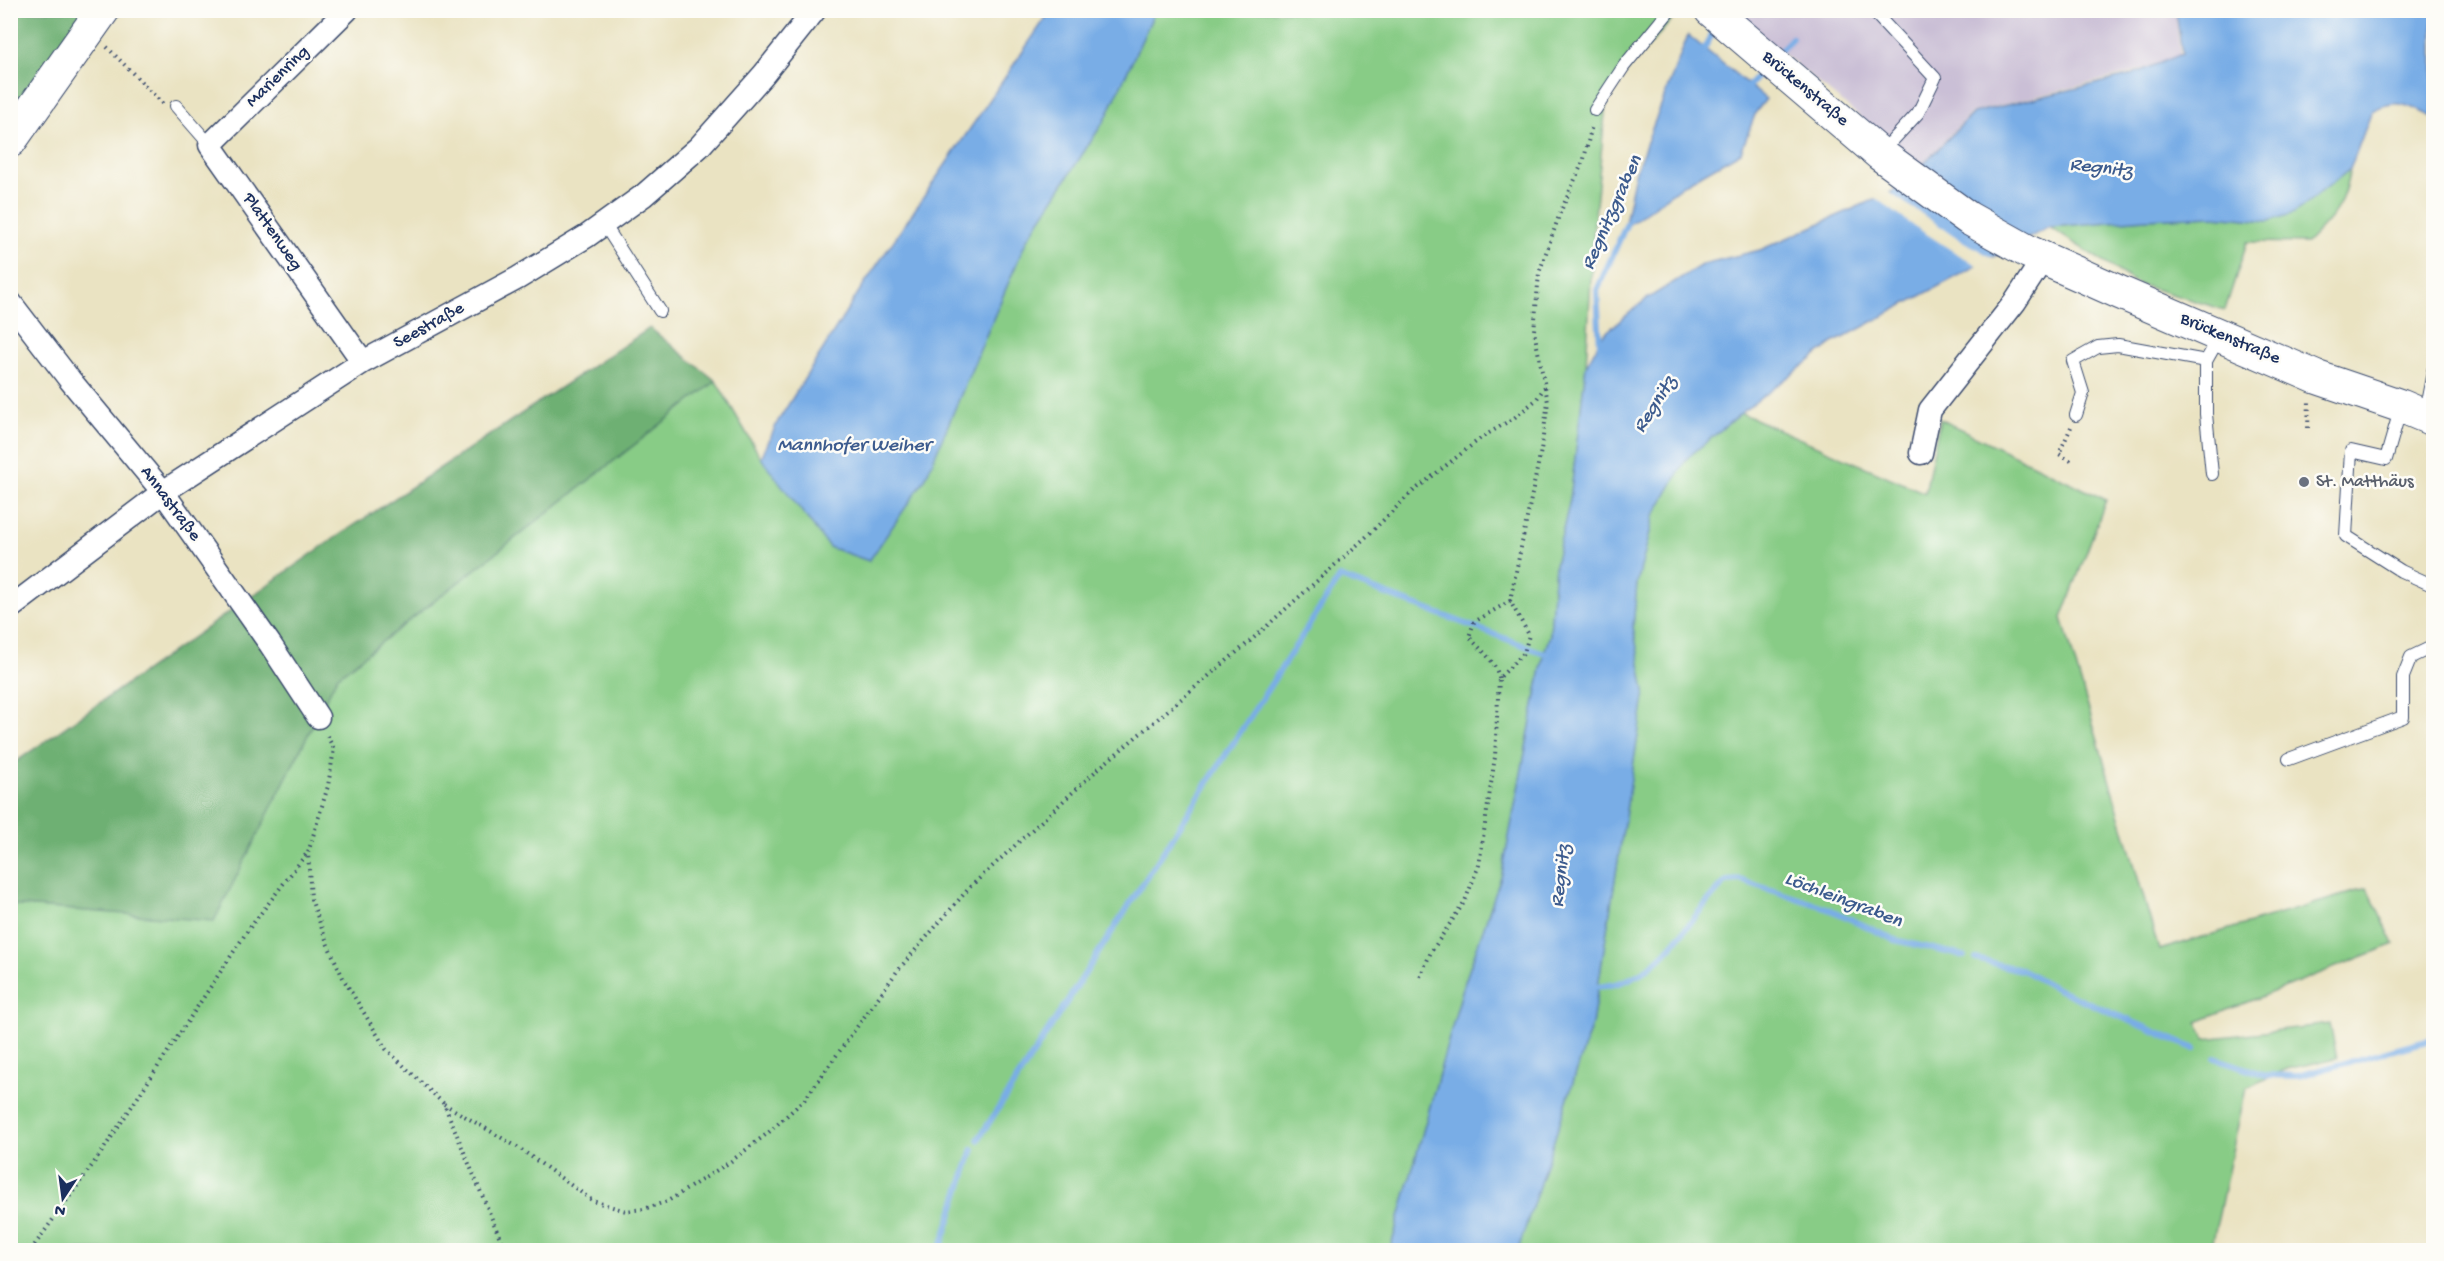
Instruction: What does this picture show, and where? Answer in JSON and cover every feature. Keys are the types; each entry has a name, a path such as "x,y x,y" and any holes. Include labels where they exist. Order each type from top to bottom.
{"main road":[{"path":"10,141 103,10"},
{"name":"Brückenstraße","path":"1711,10 1890,161 1968,218 2213,348 2316,377 2420,414"}],"street":[{"name":"Marienring","path":"210,145 347,10"},
{"name":"Seestraße","path":"10,608 164,492 363,362 518,278 604,224 644,195 699,147 764,74 815,10"},
{"name":"Plattenweg","path":"210,145 363,362"},
{"path":"1921,453 1930,410 2014,302 2036,255"},
{"name":"Annastraße","path":"10,302 70,380 164,492 318,717"}],"lane":[{"path":"1595,110 1636,50 1670,10"},
{"path":"1872,10 1935,78 1890,161"},
{"name":"Plattenweg","path":"176,106 210,145"},
{"path":"604,224 660,311"},
{"path":"2076,415 2083,393 2073,361 2098,346 2213,348 2206,414 2212,474"},
{"path":"2433,367 2420,414 2386,459 2350,452 2346,536 2401,571 2433,586"},
{"path":"2289,759 2403,717 2403,677 2411,657 2433,646"}],"path":[{"path":"104,44 166,107 176,106"},
{"path":"1500,678 1524,652 1529,634 1510,601 1548,402 1534,331 1539,273 1560,213 1584,159 1595,110"},
{"path":"318,717 334,749 328,786 308,853 310,899 345,980 386,1049 444,1104 519,1148 593,1201 626,1211 644,1209 668,1202 730,1162 768,1133 805,1099 898,970 970,886 1098,769 1249,642 1365,538 1411,493 1481,438 1514,418 1536,400 1546,385"},
{"path":"2071,461 2059,454 2076,415"},
{"path":"1420,977 1431,952 1465,901 1479,865 1495,757 1500,678 1498,669 1487,654 1469,637 1474,622 1510,601"},
{"path":"31,1251 101,1153 248,930 308,853"},
{"path":"444,1104 506,1251"}],"shaded area":[{"path":"1742,10 2175,11 2180,55 2127,74 1972,112 1920,166 1737,16"}],"green space":[{"path":"11,11 103,11 11,142"},
{"path":"1155,11 1680,11 1607,93 1594,226 1586,366 1570,500 1555,565 1550,635 1544,653 1502,874 1463,988 1390,1250 11,1250 10,905 214,920 337,677 716,381 761,458 925,479 1027,239 1106,118"},
{"path":"2350,169 2344,193 2336,210 2307,243 2247,242 2225,310 2138,284 2049,227 2214,216 2269,221 2324,189"},
{"path":"650,328 716,381 337,677 214,921 11,905 10,766 323,546"},
{"path":"1741,413 1925,493 1940,419 2106,500 2062,618 2159,950 2367,888 2394,944 2197,1022 2205,1039 2330,1024 2337,1058 2287,1069 2246,1088 2211,1250 1518,1250 1592,1024 1645,691 1633,627 1637,583 1654,516 1687,458"}],"water":[{"name":"Mannhofer Weiher","path":"1051,10 1155,11 1106,118 1027,239 925,479 869,561 829,547 761,458 778,421 860,290"},
{"name":"Regnitz","path":"2423,10 2433,14 2433,117 2410,107 2396,104 2389,104 2372,111 2350,169 2294,213 2269,221 2214,216 2049,227 1833,343 1741,413 1687,458 1654,516 1637,583 1633,627 1645,691 1592,1024 1518,1250 1390,1250 1463,988 1502,874 1544,653 1550,635 1555,565 1570,500 1586,366 1603,335 1645,300 1703,264 1760,250 1900,188 1973,113 2128,76 2182,54 2177,11"},
{"path":"1688,35 1766,99 1756,112 1741,152 1683,185 1624,228 1635,173"}],"pier":[{"path":"1887,191 1964,242 1995,259 1980,267 1956,253 1874,197"}],"waterway":[{"name":"Regnitzgraben","path":"1701,54 1717,26"},
{"path":"1778,53 1792,38"},
{"path":"1744,91 1766,67"},
{"name":"Regnitzgraben","path":"1600,347 1597,290 1627,223"},
{"path":"978,1140 1340,577 1544,653"},
{"name":"Löchleingraben","path":"1590,987 1614,984 1635,976 1653,964 1727,881 1740,880 1827,908 1895,940 1964,956"},
{"name":"Löchleingraben","path":"1976,959 2025,971 2057,989 2195,1049"},
{"name":"Löchleingraben","path":"2215,1058 2266,1075 2298,1076 2434,1039"},
{"path":"940,1250 973,1149"}],"place":[{"name":"St. Matthäus","path":"2304,482"}]}
